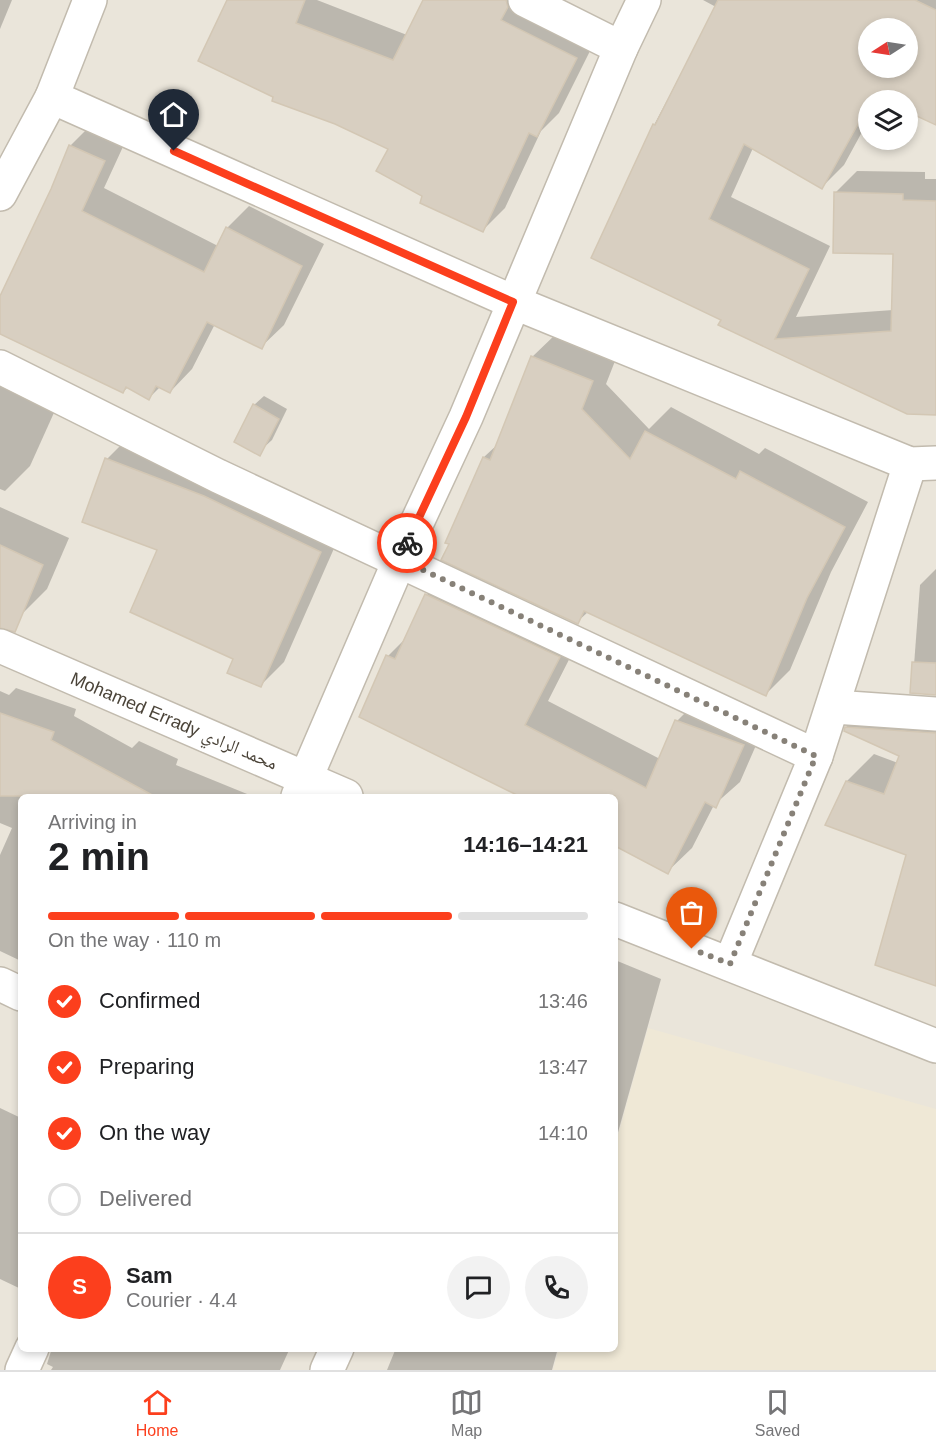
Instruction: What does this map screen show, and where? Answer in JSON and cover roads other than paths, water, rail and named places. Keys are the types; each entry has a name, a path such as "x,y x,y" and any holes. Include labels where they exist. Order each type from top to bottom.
{"street":[{"path":"0,194 52,97 90,0"},
{"path":"525,0 621,48"},
{"path":"303,787 400,559 466,417 621,48 644,0"},
{"path":"52,97 513,302 923,464 816,756 730,964"},
{"path":"0,367 218,476 400,559 816,756"},
{"name":"Mohamed Errady محمد الرادي","path":"0,646 303,787 336,794"},
{"path":"834,707 936,714"},
{"path":"618,920 936,1046"},
{"path":"0,984 18,993"},
{"path":"22,1370 30,1352"},
{"path":"327,1370 335,1352"}]}
